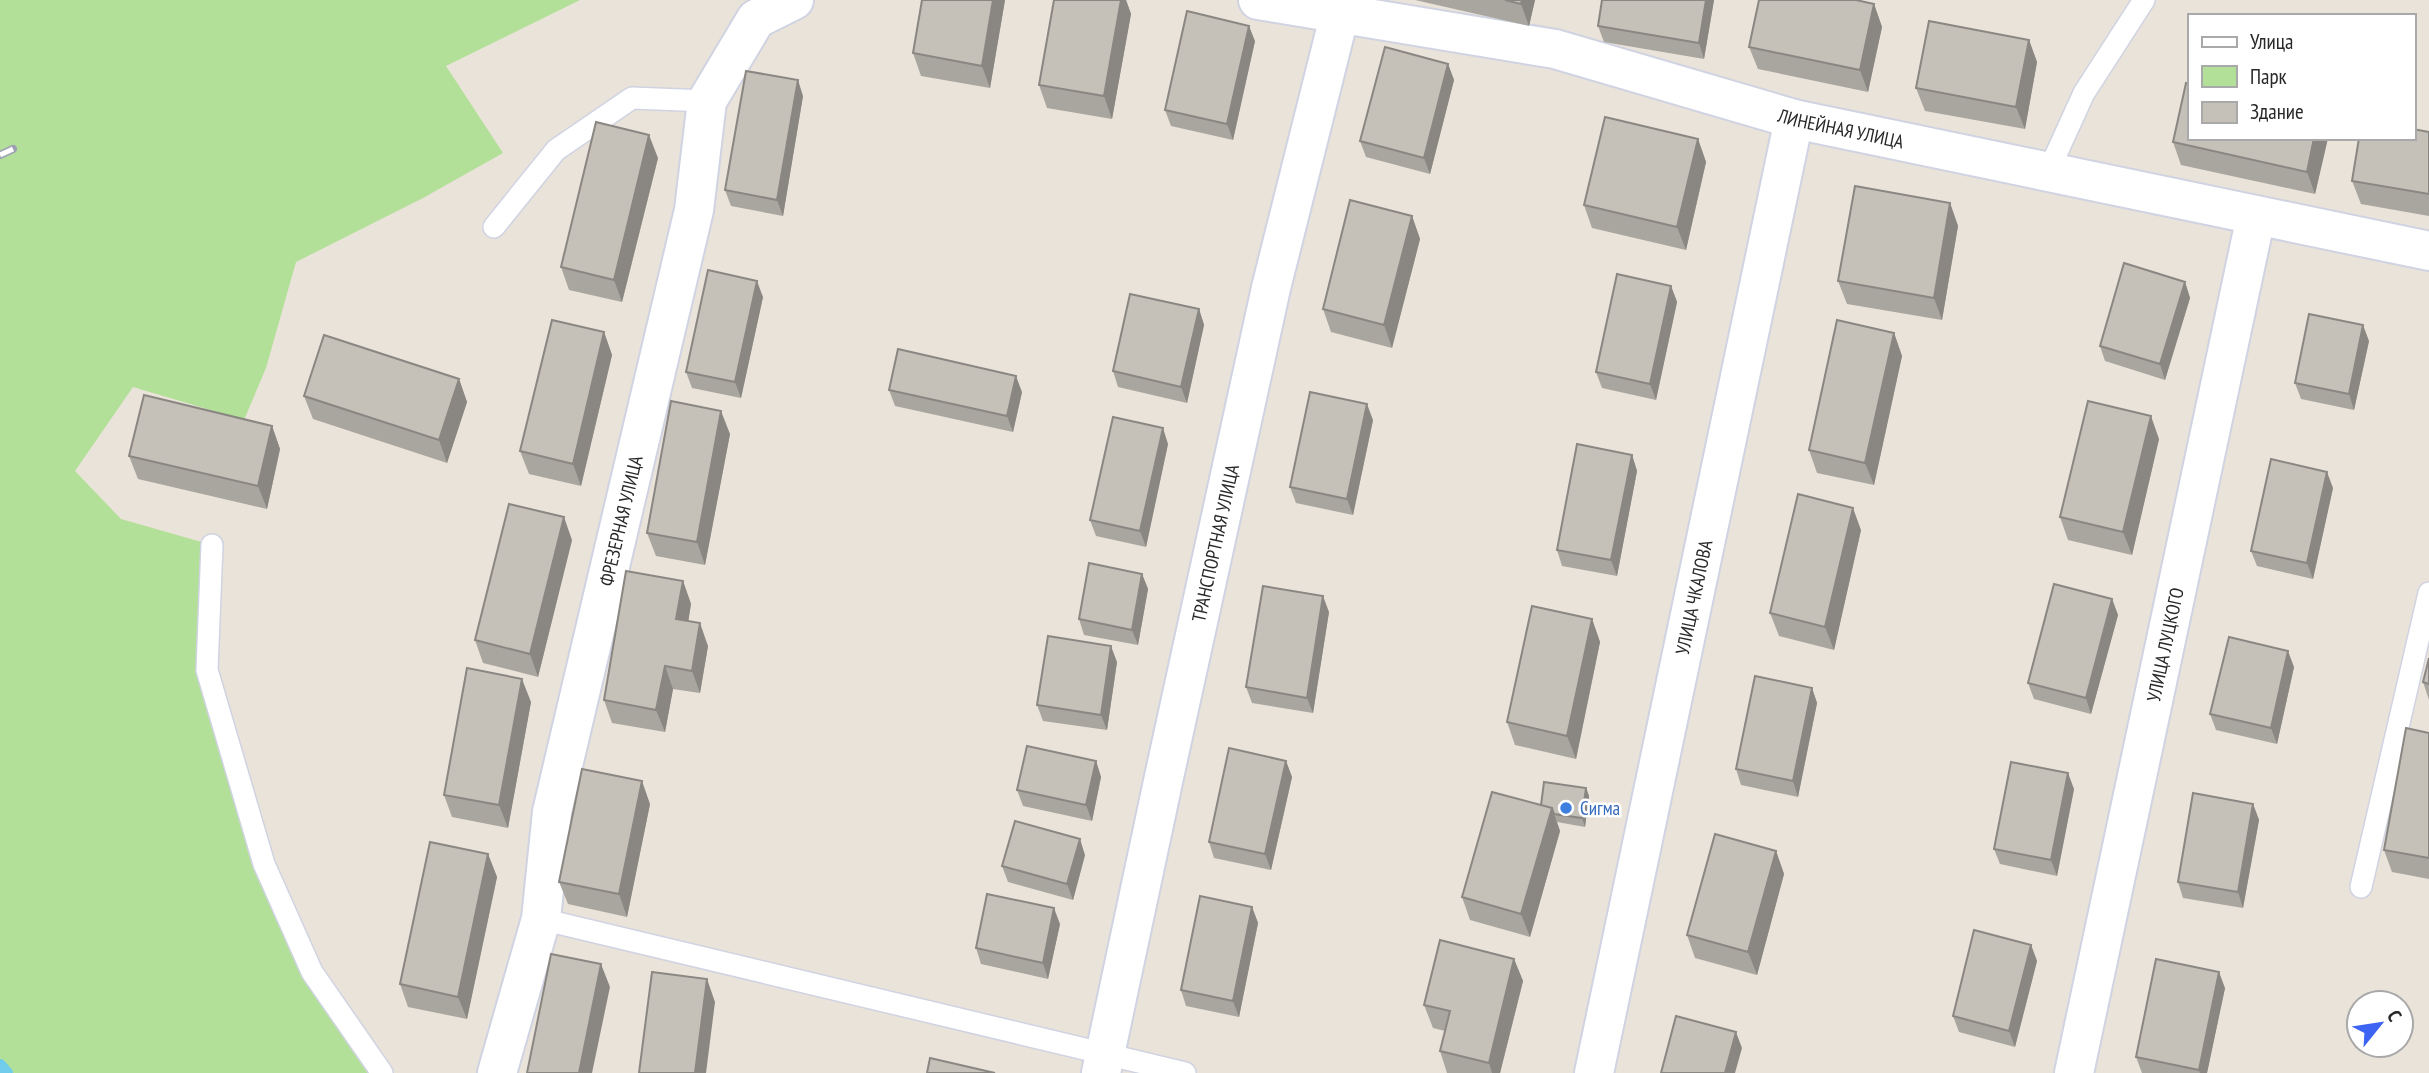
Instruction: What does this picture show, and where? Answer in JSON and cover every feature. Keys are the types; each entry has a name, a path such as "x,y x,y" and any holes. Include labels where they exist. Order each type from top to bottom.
{"street":[{"name":"ФРЕЗЕРНАЯ УЛИЦА","path":"497,1073 541,919 552,812 694,210 707,100 756,19 794,0"},
{"name":"ЛИНЕЙНАЯ УЛИЦА","path":"1258,0 1555,49 1794,119 2429,251"},
{"name":"ТРАНСПОРТНАЯ УЛИЦА","path":"1103,1064 1271,288 1340,13"},
{"name":"УЛИЦА ЧКАЛОВА","path":"1594,1073 1794,119"},
{"name":"УЛИЦА ЛУЦКОГО","path":"2074,1073 2256,216"}],"lane":[{"path":"2048,172 2084,93 2144,0"},
{"path":"494,227 556,150 632,98 707,100"},
{"path":"212,545 207,670 264,864 312,972 382,1073"},
{"path":"2361,887 2429,593"},
{"path":"541,919 1103,1064 1185,1073"}],"green space":[{"path":"0,0 580,0 446,66 503,153 423,198 296,262 266,368 244,420 133,387 75,471 121,519 212,545 207,670 312,972 382,1073 0,1073"}],"building":[{"path":"922,0 993,0 982,66 913,53"},
{"path":"1054,0 1121,0 1104,96 1039,85"},
{"path":"1505,0 1522,0 1521,4"},
{"path":"1602,0 1706,0 1699,43 1598,26"},
{"path":"1759,0 1856,0 1874,4 1860,70 1749,47"},
{"path":"1187,11 1249,26 1227,124 1165,110"},
{"path":"1929,21 2029,40 2016,107 1916,88"},
{"path":"1385,47 1448,64 1424,158 1360,141"},
{"path":"746,71 798,80 777,200 725,190"},
{"path":"2186,83 2188,140 2314,140 2307,172 2173,142"},
{"path":"1605,117 1698,139 1677,227 1584,205"},
{"path":"596,122 649,135 614,280 561,267"},
{"path":"2415,129 2429,132 2429,194 2352,181 2359,140 2415,140"},
{"path":"1855,186 1950,203 1934,298 1838,281"},
{"path":"1350,200 1412,216 1384,325 1323,309"},
{"path":"2124,263 2185,282 2160,364 2100,346"},
{"path":"708,270 757,281 735,382 686,372"},
{"path":"1617,274 1671,286 1650,384 1596,372"},
{"path":"1130,294 1199,309 1181,387 1113,371"},
{"path":"2309,314 2363,325 2349,394 2295,383"},
{"path":"552,320 604,332 573,464 520,451"},
{"path":"1837,320 1894,333 1865,463 1809,450"},
{"path":"324,335 459,379 439,440 304,396"},
{"path":"898,349 1016,376 1007,416 889,390"},
{"path":"1310,392 1367,404 1347,499 1290,487"},
{"path":"144,395 272,426 258,486 129,456"},
{"path":"671,401 721,411 697,542 647,533"},
{"path":"2088,401 2151,416 2123,532 2060,517"},
{"path":"1113,417 1163,428 1140,531 1090,520"},
{"path":"1577,444 1632,455 1611,560 1557,550"},
{"path":"2271,459 2327,472 2307,563 2251,551"},
{"path":"1798,494 1853,508 1825,627 1770,613"},
{"path":"509,504 564,517 530,654 475,640"},
{"path":"1089,563 1142,574 1132,630 1079,619"},
{"path":"626,571 683,581 676,619 700,623 692,671 665,666 656,710 604,700"},
{"path":"2054,584 2112,599 2086,698 2028,683"},
{"path":"1263,586 1323,596 1307,698 1246,687"},
{"path":"1532,606 1592,619 1567,736 1507,722"},
{"path":"1048,636 1111,646 1101,715 1037,705"},
{"path":"2229,637 2288,651 2271,728 2210,714"},
{"path":"2429,658 2429,684 2423,682"},
{"path":"467,668 522,679 499,805 444,795"},
{"path":"1755,676 1812,688 1793,781 1736,769"},
{"path":"2406,728 2429,733 2429,858 2384,850"},
{"path":"1027,746 1096,761 1086,805 1017,790"},
{"path":"1229,748 1286,761 1265,854 1209,842"},
{"path":"2011,762 2068,773 2051,860 1994,849"},
{"path":"582,769 642,781 619,894 559,882"},
{"name":"Сигма","path":"1544,782 1586,788 1582,818 1554,814 1552,808 1541,805"},
{"path":"1492,792 1552,808 1521,914 1462,897"},
{"path":"2193,793 2253,804 2238,892 2178,882"},
{"path":"1015,821 1080,839 1067,884 1002,866"},
{"path":"1715,834 1776,851 1748,952 1687,935"},
{"path":"430,842 488,854 458,997 400,984"},
{"path":"987,894 1054,908 1043,963 976,948"},
{"path":"1200,896 1252,907 1233,1001 1181,990"},
{"path":"1974,930 2031,945 2009,1031 1953,1016"},
{"path":"1440,940 1514,959 1489,1063 1440,1051 1450,1011 1424,1005"},
{"path":"551,954 601,964 579,1073 527,1073"},
{"path":"2156,959 2219,972 2199,1070 2136,1057"},
{"path":"652,972 707,979 695,1073 639,1073"},
{"path":"1676,1016 1736,1032 1725,1073 1661,1073"},
{"path":"930,1058 995,1073 927,1073"}],"waterway":[{"path":"0,1065 7,1073"}],"railway":[{"path":"0,155 13,149"}],"place":[{"name":"Сигма","path":"1566,808"}]}
